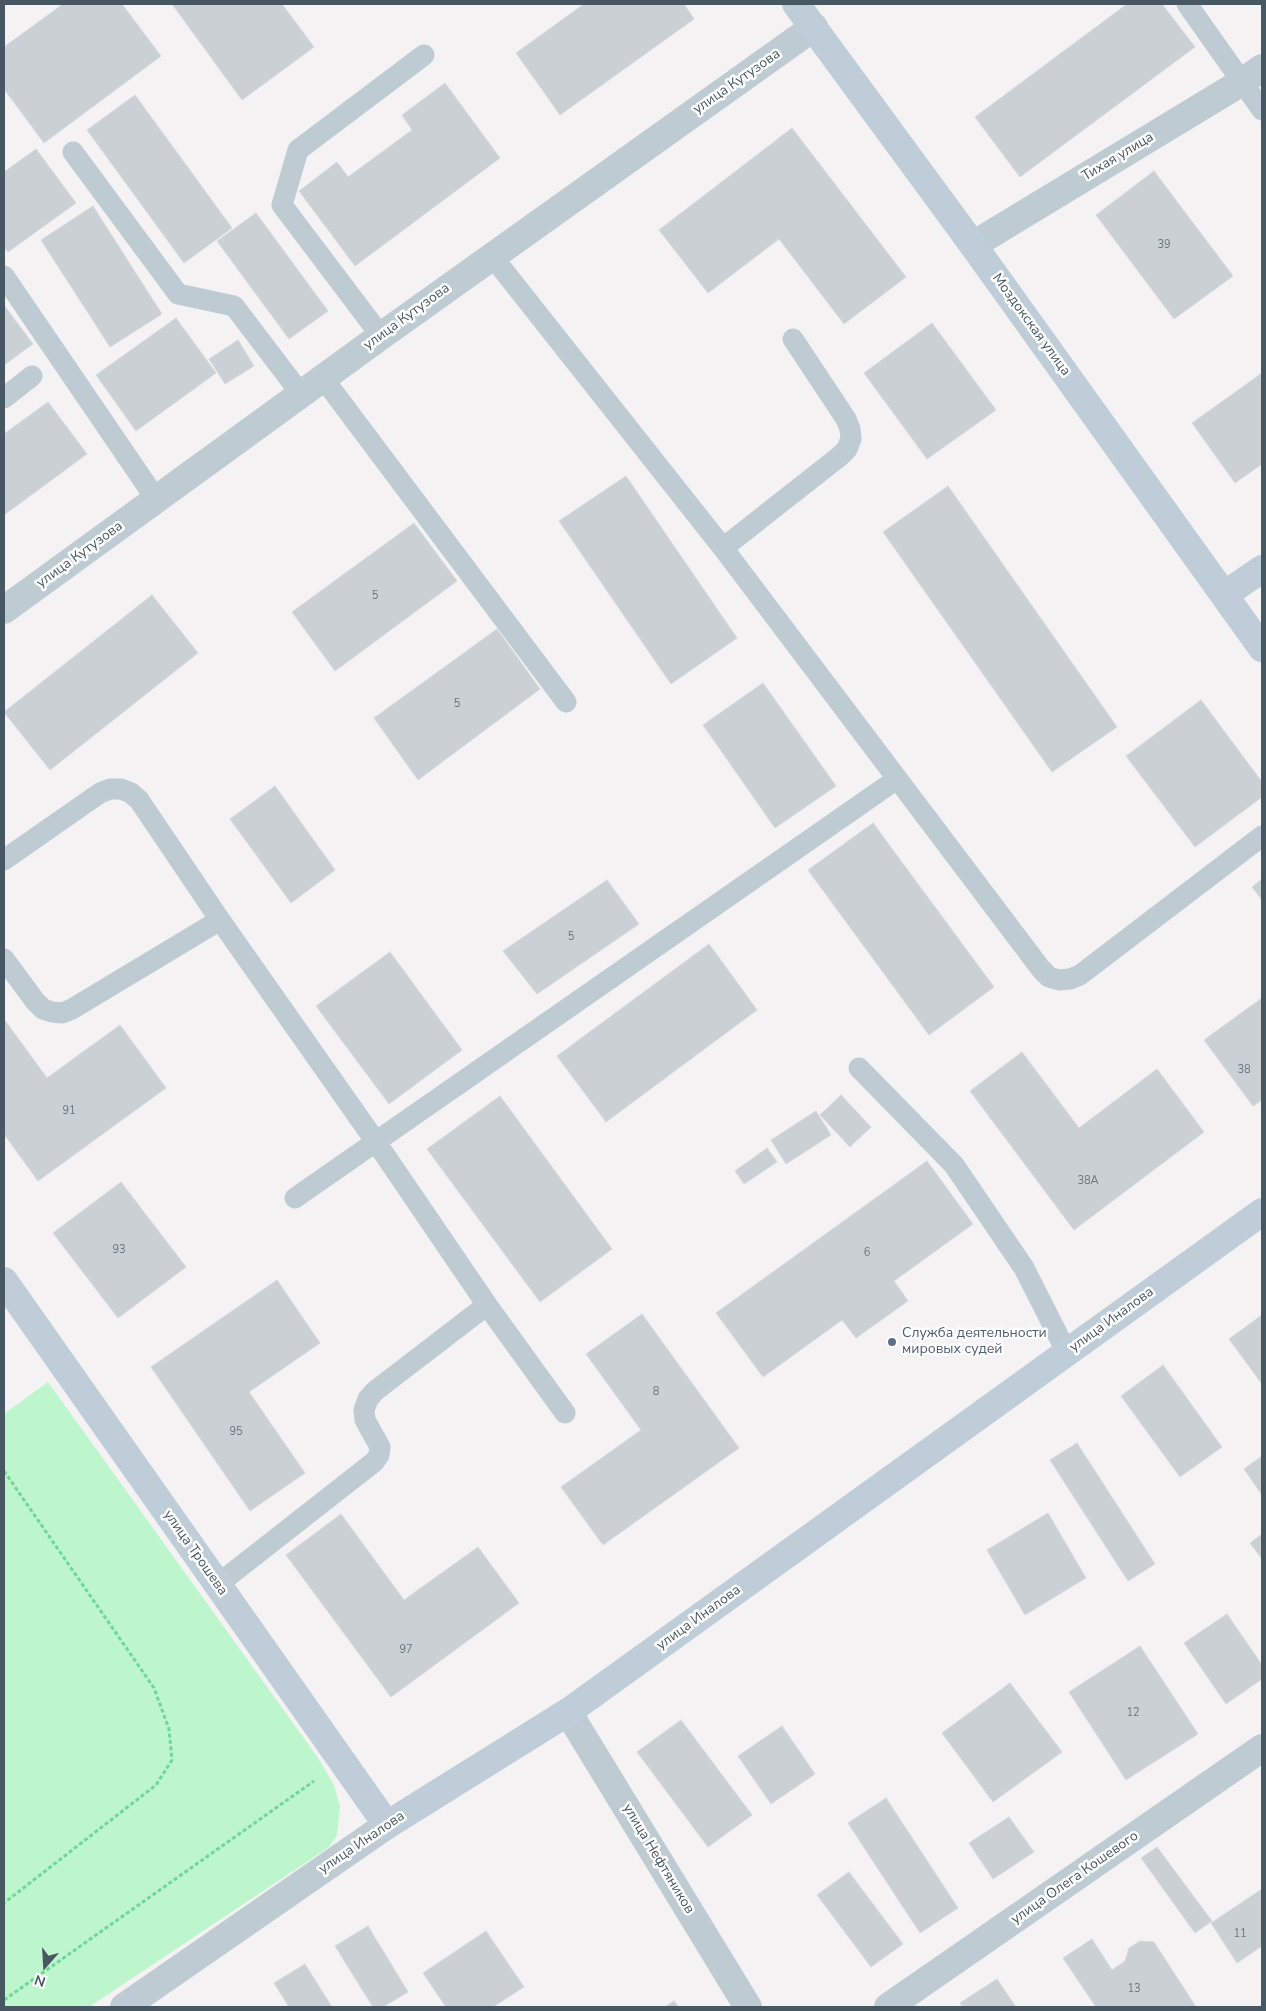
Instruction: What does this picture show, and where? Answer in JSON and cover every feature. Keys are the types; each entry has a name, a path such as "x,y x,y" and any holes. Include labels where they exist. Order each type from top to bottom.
{"street":[{"name":"Моздокская улица","path":"796,4 973,245 1262,648"},
{"name":"улица Кутузова","path":"4,610 492,256 814,27"},
{"name":"Тихая улица","path":"973,245 1252,75"},
{"path":"1224,595 1262,569"},
{"name":"улица Иналова","path":"124,2007 387,1825 568,1712 1262,1212"},
{"name":"улица Трошева","path":"4,1281 387,1825"},
{"name":"улица Нефтяников","path":"568,1712 748,2007"},
{"name":"улица Олега Кошевого","path":"888,2007 1262,1748"}],"lane":[{"path":"1187,4 1252,75 1262,110"},
{"path":"381,336 282,205 298,150 424,55"},
{"path":"73,152 178,294 234,306 301,394"},
{"path":"492,256 723,548 1041,969 1049,977 1059,980 1070,979 1080,975 1262,836"},
{"path":"4,276 156,499"},
{"path":"723,548 840,456 847,449 851,439 846,419 793,339"},
{"path":"4,398 32,376"},
{"path":"323,378 566,702"},
{"path":"295,1198 897,779"},
{"path":"4,860 100,793 110,789 121,789 131,793 139,800 487,1305 565,1413"},
{"path":"4,959 43,1009 62,1013 220,920"},
{"path":"859,1068 954,1166 1024,1268 1067,1353"},
{"path":"217,1585 374,1462 379,1455 380,1447 365,1420 364,1410 368,1399 375,1391 487,1305"}],"path":[{"path":"4,1471 154,1688 169,1729 172,1760 156,1785 4,1903"},
{"path":"4,2000 341,1762"}],"green space":[{"path":"48,1382 318,1758 334,1785 340,1806 337,1835 329,1847 89,2007 4,2007 4,1414"}],"building":[{"path":"63,4 122,4 161,56 44,143 4,89 4,47"},
{"path":"172,4 282,4 314,47 242,100"},
{"path":"584,4 684,4 694,19 560,115 516,53"},
{"path":"1127,4 1162,4 1195,47 1020,177 975,117"},
{"path":"445,83 500,158 355,266 299,191 337,162 348,177 412,130 402,115"},
{"path":"135,95 232,228 184,263 87,130"},
{"path":"792,128 906,277 844,324 779,239 708,293 659,230"},
{"path":"36,149 76,203 8,252 4,247 4,172"},
{"path":"1154,171 1233,276 1174,319 1096,215"},
{"path":"93,206 162,314 110,347 41,240"},
{"path":"256,213 328,311 289,339 217,241"},
{"path":"4,305 33,344 4,365"},
{"path":"176,318 216,373 136,431 96,375"},
{"path":"932,323 996,410 927,459 864,373"},
{"path":"238,340 254,366 225,384 209,359"},
{"path":"1262,373 1262,464 1235,483 1192,423"},
{"path":"48,402 87,454 4,515 4,434"},
{"path":"626,476 737,638 671,684 559,521"},
{"path":"948,486 1117,727 1052,772 883,532"},
{"path":"414,523 457,581 335,671 292,612"},
{"path":"152,595 198,653 50,770 4,712"},
{"path":"497,629 540,689 418,780 374,718"},
{"path":"763,683 836,786 775,828 703,725"},
{"path":"1201,700 1262,782 1262,797 1195,847 1126,756"},
{"path":"275,786 335,870 291,903 230,819"},
{"path":"873,823 994,987 929,1035 808,870"},
{"path":"1262,879 1262,900 1252,887"},
{"path":"607,880 639,924 537,994 503,951"},
{"path":"709,944 757,1010 606,1122 557,1056"},
{"path":"390,952 462,1050 389,1104 316,1006"},
{"path":"1262,998 1262,1100 1253,1106 1204,1040"},
{"path":"4,1019 47,1078 120,1025 166,1088 38,1181 4,1134"},
{"path":"1022,1052 1079,1128 1157,1069 1204,1132 1074,1230 970,1091"},
{"path":"841,1095 871,1127 850,1147 820,1115"},
{"path":"500,1096 612,1249 540,1302 427,1149"},
{"path":"816,1111 831,1135 786,1164 771,1140"},
{"path":"767,1148 777,1162 744,1184 735,1171"},
{"path":"927,1161 973,1224 894,1281 908,1301 856,1338 842,1320 763,1377 716,1313"},
{"path":"121,1182 186,1267 118,1318 53,1233"},
{"path":"277,1280 320,1343 249,1392 305,1473 250,1511 151,1367"},
{"path":"642,1314 739,1448 603,1545 561,1487 641,1430 586,1354"},
{"path":"1262,1315 1262,1384 1229,1339"},
{"path":"1163,1365 1222,1447 1180,1477 1121,1396"},
{"path":"1077,1443 1155,1564 1128,1581 1050,1460"},
{"path":"1262,1456 1262,1495 1244,1469"},
{"path":"1048,1513 1086,1578 1025,1615 987,1550"},
{"path":"341,1514 404,1600 478,1547 519,1603 391,1697 286,1555"},
{"path":"1262,1534 1262,1559 1250,1543"},
{"path":"1227,1614 1262,1665 1262,1679 1226,1704 1184,1643"},
{"path":"1140,1646 1198,1734 1126,1780 1069,1692"},
{"path":"1010,1683 1062,1752 993,1802 942,1733"},
{"path":"681,1720 752,1815 708,1847 637,1752"},
{"path":"782,1726 815,1774 771,1804 738,1756"},
{"path":"886,1798 958,1908 920,1933 848,1823"},
{"path":"1009,1817 1034,1852 993,1879 969,1843"},
{"path":"1157,1847 1212,1921 1195,1933 1141,1858"},
{"path":"849,1872 903,1944 871,1967 817,1895"},
{"path":"1262,1889 1262,1946 1237,1963 1211,1923"},
{"path":"368,1926 408,1992 383,2007 373,2007 335,1946"},
{"path":"486,1931 524,1987 493,2007 446,2007 423,1973"},
{"path":"1092,1939 1112,1970 1125,1961 1129,1948 1140,1941 1154,1942 1196,2007 1096,2007 1063,1958"},
{"path":"305,1964 332,2007 289,2007 274,1983"},
{"path":"997,1979 1016,2007 963,2007 960,2003"},
{"path":"674,2001 679,2007 665,2007"}],"place":[{"name":"Служба деятельности мировых судей","path":"892,1342"}]}
